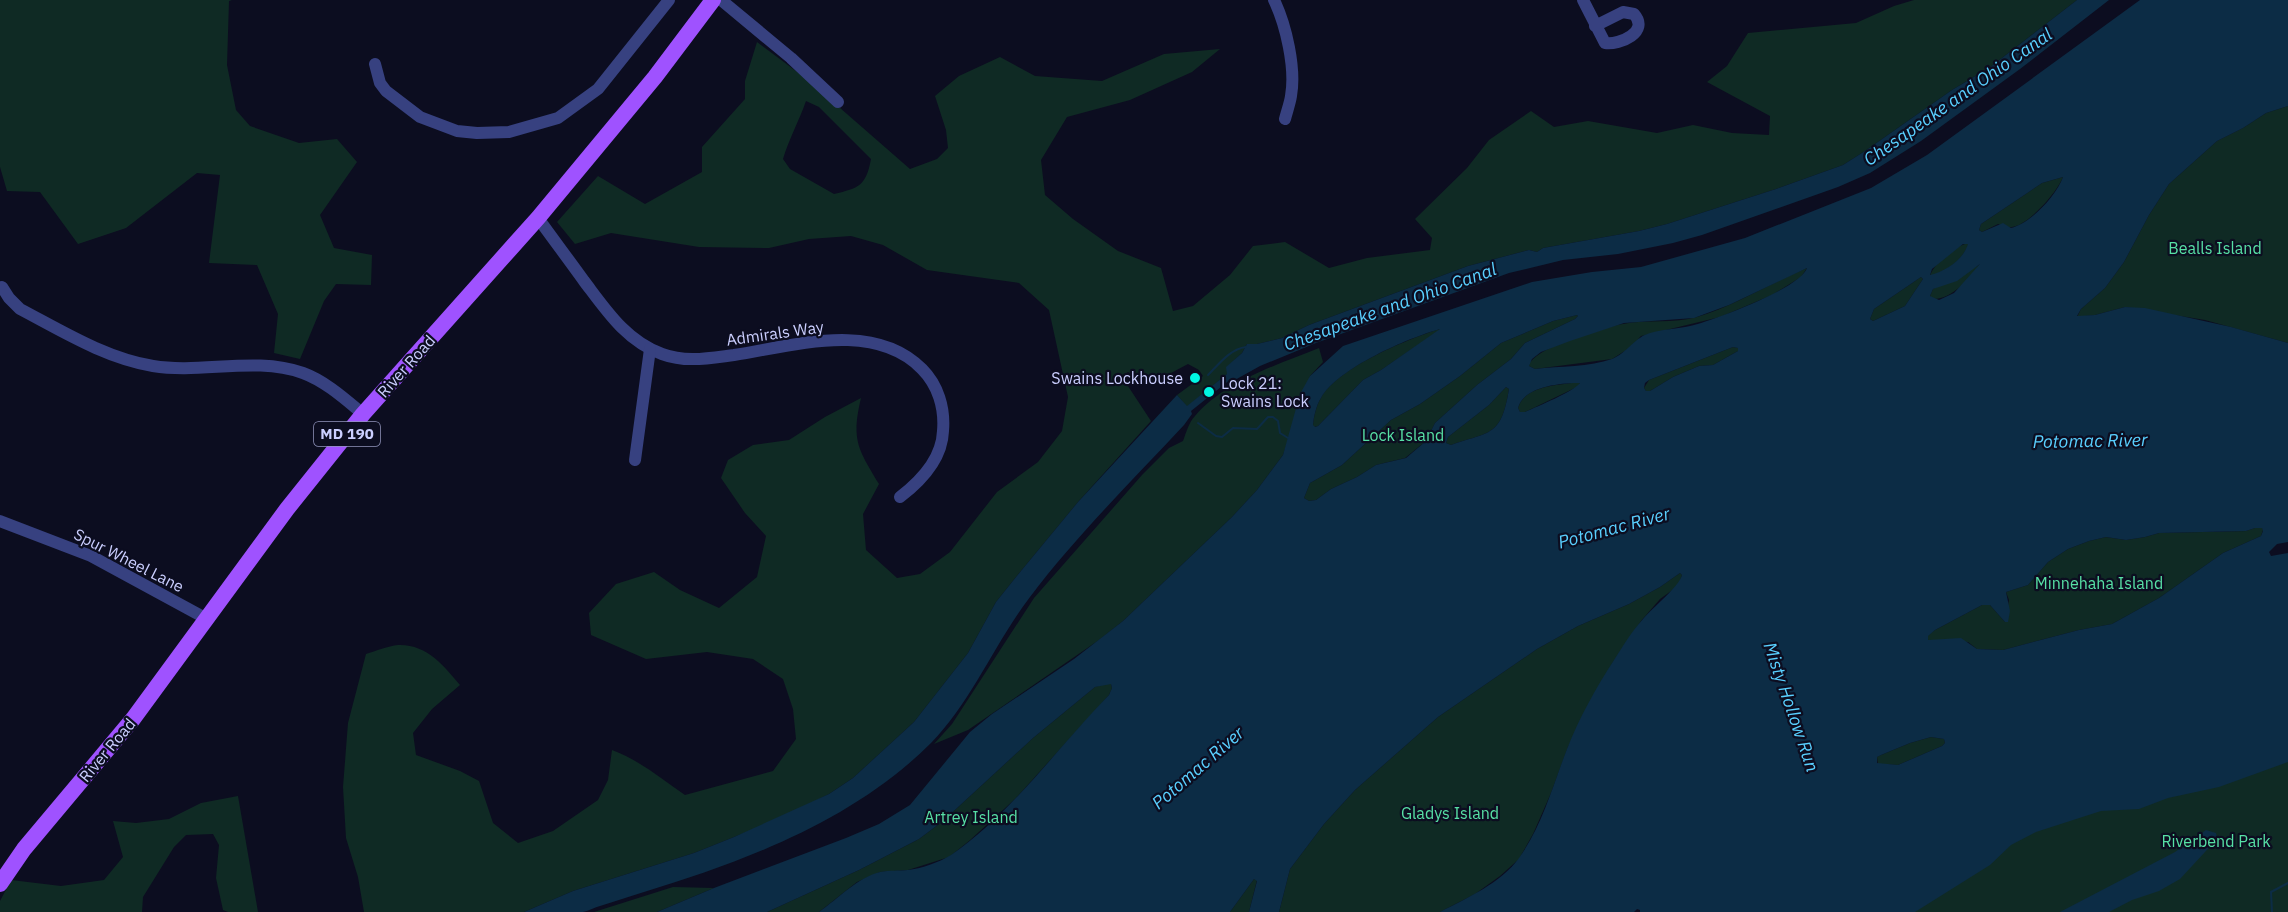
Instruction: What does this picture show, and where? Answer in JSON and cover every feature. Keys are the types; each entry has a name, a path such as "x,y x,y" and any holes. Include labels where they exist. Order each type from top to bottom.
{"main road":[{"name":"River Road","path":"0,884 24,849 133,719 287,509 363,414 538,218 655,77 713,0"}],"street":[{"path":"375,64 380,83 404,106 438,125 457,131 477,133 509,132 558,118 598,88 669,0"},
{"path":"721,0 791,58 838,102"},
{"path":"1274,0 1284,26 1290,61 1292,94 1286,118"},
{"path":"1582,0 1595,26"},
{"name":"Admirals Way","path":"538,218 614,321 634,339 650,349 679,359 704,359 815,343 854,340 879,344 913,360 928,375 938,394 943,408 944,430 942,445 925,475 900,497"},
{"path":"2,287 20,309 120,358 154,366 191,369 253,366 302,372 338,393 363,414"},
{"path":"635,460 650,349"},
{"name":"Spur Wheel Lane","path":"0,521 91,556 207,619"}],"green space":[{"path":"0,0 232,0 229,1 227,65 236,110 250,126 299,143 337,139 357,162 320,215 334,248 372,255 371,285 336,284 324,301 300,359 274,353 278,314 257,265 209,263 220,175 197,173 126,228 78,244 40,192 7,191 0,167"},
{"path":"1914,0 2077,0 1989,68 1952,90 1843,165 1667,224 1543,248 1537,252 1529,250 1468,266 1309,325 1282,338 1247,344 1242,353 1227,367 1227,374 1187,407 1177,395 1203,376 1199,370 1188,364 1154,382 1143,375 1137,378 1128,372 1122,377 1151,421 1078,502 996,602 968,653 914,722 853,778 829,794 784,817 694,853 573,891 524,912 364,912 358,877 346,838 343,787 348,723 366,654 398,645 418,648 434,658 460,685 432,709 413,733 416,755 460,771 479,781 493,823 518,843 553,831 598,800 608,780 612,750 641,764 685,795 773,771 796,739 793,709 783,679 753,659 707,652 646,659 591,635 589,613 616,584 654,572 680,590 719,608 757,577 766,536 745,513 721,478 728,460 753,445 789,440 861,398 857,424 858,444 879,484 863,514 866,550 897,578 920,574 950,552 997,492 1038,462 1062,431 1068,397 1049,310 1019,283 927,270 883,245 851,236 809,239 769,248 699,247 611,233 575,244 557,222 598,176 645,204 702,172 702,147 745,99 745,81 757,42 808,80 910,169 937,159 948,148 946,130 935,96 959,76 1000,57 1035,76 1102,81 1164,54 1220,49 1192,72 1130,100 1067,117 1041,160 1045,195 1073,219 1118,251 1161,268 1173,311 1193,306 1230,275 1253,246 1285,242 1329,268 1367,258 1430,250 1432,238 1415,219 1467,168 1489,140 1531,111 1554,127 1588,121 1657,133 1693,125 1732,133 1769,135 1770,116 1707,82 1727,66 1748,33 1856,23","holes":["806,101 819,107 871,159 864,180 850,190 834,194 790,169 783,159"]},
{"name":"Bealls Island","path":"2288,106 2288,343 2205,320 2125,307 2077,317 2081,309 2105,288 2124,262 2149,215 2169,184 2217,141 2266,113"},
{"path":"2063,177 2049,199 2026,221 2012,227 1998,224 1982,232 1979,230 1981,224 2042,183"},
{"path":"1969,243 1963,255 1954,264 1930,276 1946,256 1958,247"},
{"path":"1981,264 1953,292 1939,299 1932,299 1930,296 1933,289"},
{"path":"1807,268 1801,277 1772,295 1720,317 1641,336 1631,347 1612,359 1535,369 1529,366 1533,359 1542,352 1570,339 1623,324 1697,317"},
{"path":"1921,277 1923,279 1905,306 1873,321 1870,319 1874,309"},
{"name":"Lock Island","path":"1577,315 1575,319 1525,343 1511,359 1477,385 1435,423 1426,441 1405,458 1376,465 1331,489 1316,500 1309,501 1304,498 1310,483 1342,465 1391,420 1420,404 1460,376 1501,343 1553,321"},
{"path":"1443,328 1363,380 1318,426 1314,427 1319,401 1343,375 1394,346"},
{"path":"1733,347 1738,348 1738,351 1713,365 1699,366 1673,377 1650,391 1644,388 1649,380"},
{"path":"1319,348 1323,362 1310,376 1283,455 1257,490 1232,517 1123,621 1099,640 968,730 934,744 952,724 1034,598 1142,475 1169,448 1183,441 1189,424 1195,416 1221,393 1252,375"},
{"path":"1580,382 1579,386 1525,412 1520,412 1518,408 1522,400 1535,390"},
{"path":"1506,387 1509,389 1506,405 1498,424 1492,430 1451,445 1446,443 1448,437 1489,405"},
{"name":"Minnehaha Island","path":"2262,528 2261,536 2223,553 2159,598 2112,624 2079,630 2003,650 1977,649 1968,642 1928,640 1927,636 1935,630 1982,605 1990,605 2005,622 2009,600 2006,592 2028,585 2048,562 2068,549 2089,541 2106,537 2126,540 2159,533 2246,531"},
{"name":"Gladys Island","path":"1680,573 1682,575 1678,586 1660,599 1641,621 1613,662 1568,747 1533,834 1519,859 1500,876 1475,894 1440,912 1279,912 1290,869 1324,824 1355,790 1438,717 1537,649 1578,626 1629,604"},
{"name":"Artrey Island","path":"1111,684 1109,695 1015,799 949,857 908,870 880,872 857,882 819,912 767,912 859,870 919,839 943,821 1033,738 1095,687"},
{"path":"1931,737 1944,739 1945,743 1898,765 1878,764 1877,757"},
{"name":"Riverbend Park","path":"2288,756 2288,912 1899,912 2016,831"},
{"path":"238,796 258,912 223,910 216,878 219,845 213,834 186,835 174,847 143,897 142,912 0,912 0,901 11,880 61,886 104,880 123,857 113,821 136,823 169,819 201,803"},
{"path":"1254,879 1257,880 1249,912 1230,912"},
{"path":"673,887 714,888 657,912 594,912"}],"water":[{"name":"Chesapeake and Ohio Canal","path":"2077,0 2109,0 1921,141 1870,173 1838,187 1702,235 1618,254 1563,260 1509,273 1316,343 1260,366 1233,381 1231,379 1191,411 1192,414 1184,425 1066,552 1017,615 971,691 946,727 901,770 833,816 759,852 583,912 524,912 573,891 694,853 734,837 829,794 853,778 914,722 968,653 996,602 1078,502 1177,395 1187,406 1227,374 1226,367 1242,353 1247,344 1282,338 1309,325 1468,266 1529,250 1537,252 1543,248 1667,224 1843,165 1952,90 1989,68"},
{"path":"2140,0 2288,0 2288,106 2266,113 2217,141 2169,184 2149,215 2124,262 2105,288 2081,309 2077,316 2095,315 2125,307 2145,308 2231,327 2288,343 2288,542 2277,544 2269,552 2271,556 2288,553 2288,762 2219,787 2168,798 2139,809 2101,811 2036,832 2011,845 1990,865 1915,912 1640,912 1637,909 1634,912 1440,912 1493,882 1512,867 1519,858 1541,819 1572,737 1594,692 1631,634 1680,580 1682,575 1680,573 1629,604 1578,626 1537,649 1438,717 1355,790 1324,824 1290,869 1279,912 1249,912 1257,881 1254,879 1230,912 819,912 872,875 884,871 930,865 951,855 973,839 1014,800 1109,695 1111,684 1095,687 1033,738 943,821 919,839 859,870 767,912 657,912 846,838 879,824 910,805 970,732 992,714 1074,659 1123,621 1232,517 1257,490 1283,455 1300,394 1310,376 1343,346 1532,282 1641,267 1745,238 1871,188 1927,155","holes":["2063,177 2042,208 2027,221 2011,228 2003,223 1982,232 1979,230 1981,224 2042,183","1963,244 1968,244 1958,260 1948,268 1930,275 1932,269","1980,264 1954,293 1939,300 1930,296 1933,289 1957,281","1807,268 1789,285 1754,303 1701,323 1645,335 1612,359 1574,366 1535,369 1529,366 1532,359 1541,352 1624,323 1694,318 1729,305","1921,277 1923,279 1905,306 1873,321 1870,319 1874,309","1578,316 1525,343 1511,359 1477,385 1435,423 1426,441 1406,458 1376,465 1331,489 1316,500 1309,501 1304,498 1310,483 1342,465 1391,420 1420,404 1501,343 1553,321","1440,329 1363,380 1315,427 1313,425 1317,408 1321,398 1330,387 1358,365 1393,347","1733,347 1738,348 1738,351 1713,365 1699,366 1673,377 1650,391 1644,388 1645,383 1649,380","1580,383 1555,399 1520,412 1518,408 1522,401 1535,390","1506,387 1509,389 1502,416 1492,430 1451,445 1446,443 1448,437 1489,405","2255,528 2262,528 2263,531 2261,536 2223,553 2159,598 2112,624 2079,630 2003,650 1977,649 1961,638 1928,640 1928,636 1935,630 1982,605 1990,605 2005,622 2008,622 2010,611 2006,592 2028,585 2048,562 2068,549 2106,537 2126,540 2159,533 2246,531","1931,737 1944,739 1945,743 1898,765 1877,763 1877,757"]},
{"path":"2206,830 2216,833 2217,839 2180,879 2159,891 2132,900 2109,912 2060,912 2175,852"}],"waterway":[{"path":"1208,375 1230,354 1246,347"},
{"path":"1198,423 1216,436 1222,437 1233,428 1257,429 1268,417 1273,417 1278,421 1280,433 1288,438"},
{"path":"2272,912 2271,892 2288,883"}],"place":[{"name":"Swains Lockhouse","path":"1195,378"},
{"name":"Lock 21: Swains Lock","path":"1209,392"}],"water label":[{"name":"Potomac River","path":"2090,441"},
{"name":"Potomac River","path":"1614,528"},
{"name":"Misty Hollow Run","path":"1791,707"},
{"name":"Potomac River","path":"1198,768"}]}
